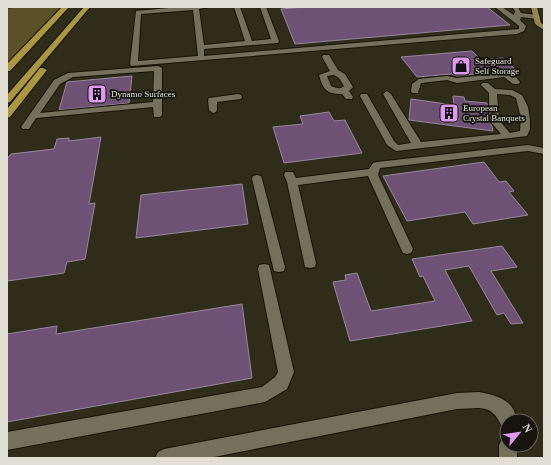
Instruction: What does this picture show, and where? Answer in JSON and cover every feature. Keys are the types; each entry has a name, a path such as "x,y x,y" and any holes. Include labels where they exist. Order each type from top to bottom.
{"highway":[{"path":"7,69 66,7"},
{"path":"7,100 87,7"},
{"path":"7,115 46,66 48,53"}],"main road":[{"path":"534,7 538,24 544,28"}],"lane":[{"path":"196,7 201,58"},
{"path":"206,7 138,12 134,64 517,32 522,30 523,26 517,18 498,7"},
{"path":"236,7 249,43"},
{"path":"200,48 275,41 262,7"},
{"path":"515,7 518,11 517,18"},
{"path":"517,18 536,17"},
{"path":"326,57 335,72 342,76 349,87 347,94 327,88 323,75 335,72"},
{"path":"26,127 57,82 71,75 158,68 157,115"},
{"path":"415,91 416,84 419,81 447,78 456,81 505,75 511,77 516,82"},
{"path":"364,96 390,143 396,148 524,134 526,128 523,101 513,92 493,92 485,85"},
{"path":"493,92 494,120 508,136"},
{"path":"387,94 418,146"},
{"path":"213,110 212,100 238,97"},
{"path":"34,116 157,104"},
{"path":"407,249 374,175 374,168 377,165 384,163 528,148 544,150"},
{"path":"310,263 290,179 374,172"},
{"path":"7,441 265,394 281,384 286,372 257,179"},
{"path":"164,458 226,452 457,401 479,400 496,403 505,413"}],"shaded area":[{"path":"20,7 65,7 7,68 7,9"}],"building":[{"path":"305,7 487,7 510,25 295,44 281,9"},
{"name":"Safeguard Self Storage","path":"472,51 481,60 503,58 514,68 474,72 476,74 457,76 452,74 417,77 401,57"},
{"name":"Dynamo Surfaces","path":"132,76 129,103 59,110 67,82"},
{"name":"European Crystal Banquets","path":"453,96 464,97 465,101 487,103 488,120 493,131 409,120 411,99 454,105"},
{"path":"329,112 334,121 345,120 362,153 284,163 273,127 303,124 300,116"},
{"path":"101,137 89,204 95,203 85,259 67,262 64,273 7,281 7,159 11,154 54,149 57,139 69,138 69,141"},
{"path":"484,162 499,182 506,181 514,191 509,192 528,215 473,224 465,212 407,221 383,176"},
{"path":"242,184 248,224 136,238 141,195"},
{"path":"502,246 517,267 491,271 523,323 511,324 504,313 497,315 469,266 445,270 472,321 350,341 333,282 346,280 345,275 357,273 371,311 435,301 423,276 420,277 412,259"},
{"path":"242,304 252,378 7,422 7,334 57,326 56,334"}],"place":[{"name":"Safeguard Self Storage","path":"461,66"},
{"name":"Dynamo Surfaces","path":"97,94"},
{"name":"European Crystal Banquets","path":"449,113"}]}
